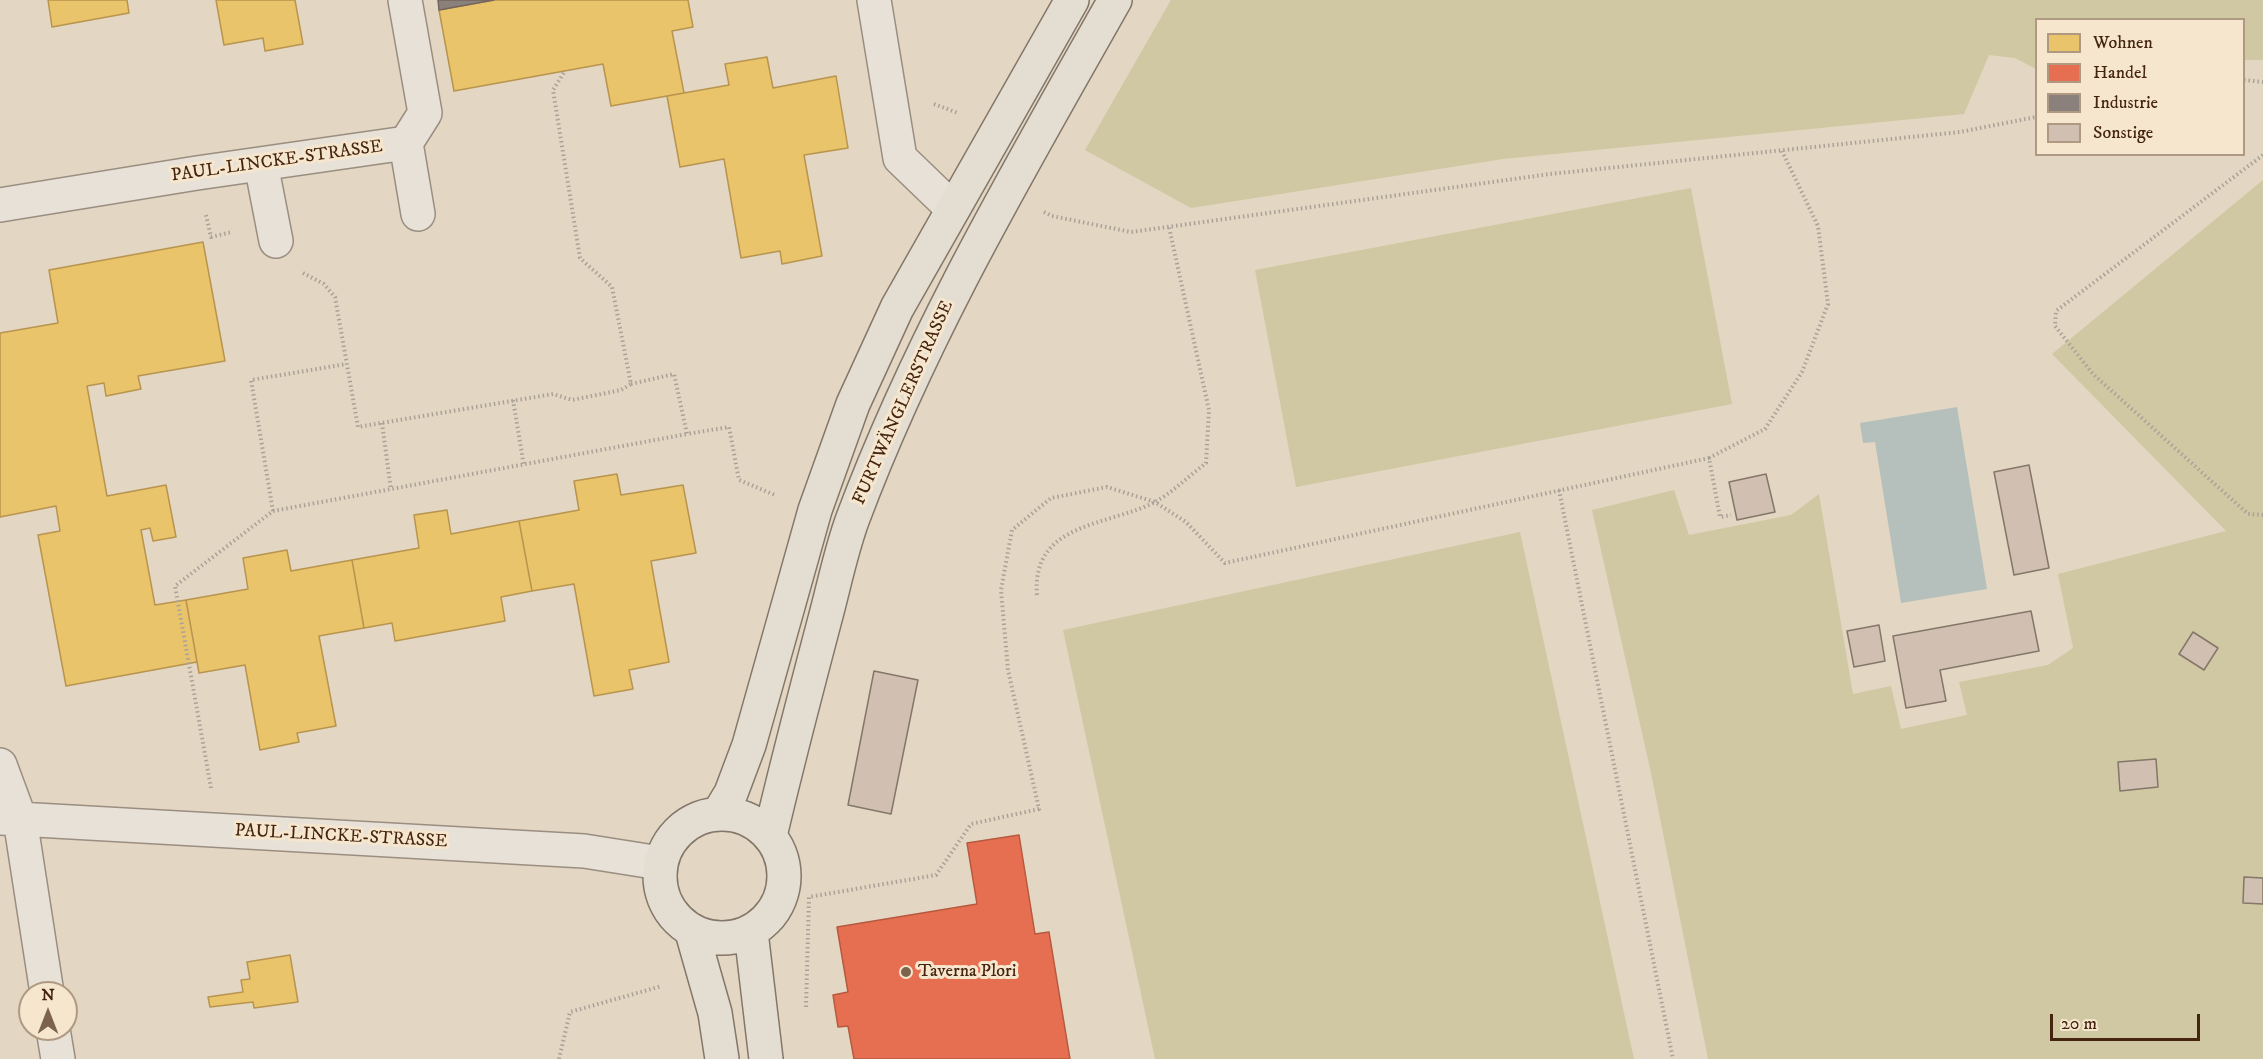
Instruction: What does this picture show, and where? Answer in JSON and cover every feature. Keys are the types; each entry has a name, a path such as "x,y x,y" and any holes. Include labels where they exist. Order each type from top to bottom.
{"main road":[{"path":"719,813 731,793 749,745 815,510 853,404 897,308 1072,0"},
{"name":"FURTWÄNGLERSTRASSE","path":"770,837 789,751 852,520 893,417 937,321 1115,0"},
{"path":"719,813 738,816 756,823 770,837 780,852 784,870 783,889 777,907 766,921 751,932 731,938 711,938 692,932 676,919 665,902 659,883 660,863 668,844 681,828 699,818 719,813"},
{"path":"692,932 715,1013 722,1059"},
{"path":"751,932 758,1011 766,1059"}],"street":[{"name":"PAUL-LINCKE-STRASSE","path":"0,205 406,143 425,112 405,0"},
{"path":"874,0 900,158 953,209"},
{"path":"406,143 418,214"},
{"path":"261,164 276,241"},
{"path":"0,765 44,981"},
{"name":"PAUL-LINCKE-STRASSE","path":"10,819 584,851 660,863"},
{"path":"55,1041 58,1059"}],"path":[{"path":"565,71 553,90 580,258 612,287 631,384"},
{"path":"2245,80 2263,82"},
{"path":"1006,193 1052,216 1131,232 1550,174 1960,132 2035,117"},
{"path":"758,1011 806,1009 809,897 936,875 971,824 1039,809 1008,670 1001,590 1012,530 1051,498 1107,487 1155,502 1186,522 1225,563 1709,458 1765,429 1802,372 1828,304 1818,226 1782,151"},
{"path":"2263,155 2056,311 2055,326 2093,374 2248,514 2263,515"},
{"path":"1037,595 1036,575 1054,544 1087,524 1155,502 1206,463 1209,410 1169,227"},
{"path":"302,272 324,284 335,297 358,427 553,394 572,400 621,390 631,384 674,374 687,435"},
{"path":"273,511 251,380 346,364"},
{"path":"513,400 524,466"},
{"path":"382,423 391,490"},
{"path":"219,830 175,586 273,511 729,427 739,480 761,490"},
{"path":"1709,458 1720,517 1731,514"},
{"path":"1559,490 1673,1059"},
{"path":"559,1059 570,1012 672,983"}],"shaded area":[{"path":"1171,0 2263,0 2263,60 2245,60 2245,18 2035,18 2035,68 2015,58 1989,55 1964,114 1503,159 1191,208 1085,150"},
{"path":"2263,180 2263,1059 1708,1059 1651,773 1592,510 1674,490 1689,535 1791,515 1819,494 1853,694 1891,686 1901,729 1967,715 1959,682 2048,665 2073,648 2058,574 2226,531 2052,354"},
{"path":"1691,188 1732,404 1296,487 1255,270"},
{"path":"1957,407 1987,589 1901,603 1875,442 1863,443 1860,423"},
{"path":"1520,532 1634,1059 1155,1059 1063,630"}],"building: Wohnen":[{"path":"48,0 127,0 129,13 52,27"},
{"path":"216,0 295,0 303,44 265,51 263,38 224,45"},
{"path":"494,0 688,0 693,27 672,31 684,93 611,106 603,64 454,91 439,10"},
{"path":"767,57 773,88 836,76 848,148 804,155 822,256 782,264 780,251 741,258 724,159 680,167 667,96 729,85 725,64"},
{"path":"203,242 225,361 138,376 141,389 106,396 104,383 87,386 107,496 166,485 176,537 153,541 150,528 141,530 155,605 186,600 197,662 66,686 38,535 60,531 56,506 0,517 0,333 58,323 49,270"},
{"path":"617,474 621,495 683,485 696,553 651,561 669,662 629,670 633,689 594,696 574,584 532,591 519,521 579,510 574,481"},
{"path":"447,510 451,534 519,521 532,591 501,597 505,621 395,641 392,623 364,628 352,560 419,548 414,515"},
{"path":"287,550 291,571 352,560 364,628 319,636 336,726 297,733 299,742 260,750 245,665 199,673 186,600 248,589 243,558"},
{"path":"290,955 298,1002 254,1008 253,1002 210,1007 208,997 243,992 241,980 250,979 247,962"}],"building: Handel":[{"path":"1019,835 1035,934 1049,932 1070,1059 854,1059 848,1026 838,1027 833,995 848,992 837,927 977,904 967,843"}],"building: Industrie":[{"path":"438,0 494,0 439,10"}],"building: Sonstige":[{"path":"2029,465 2049,568 2014,575 1994,472"},
{"path":"1766,474 1775,512 1737,520 1729,482"},
{"path":"2031,611 2039,651 1940,670 1946,701 1906,708 1893,636"},
{"path":"1879,625 1885,661 1854,667 1847,631"},
{"path":"2193,632 2218,648 2204,670 2179,654"},
{"path":"874,671 918,680 891,814 848,805"},
{"path":"2156,759 2158,787 2120,791 2118,762"},
{"path":"2244,877 2263,878 2263,904 2243,903"}],"place":[{"name":"Taverna Plori","path":"906,972"}]}
